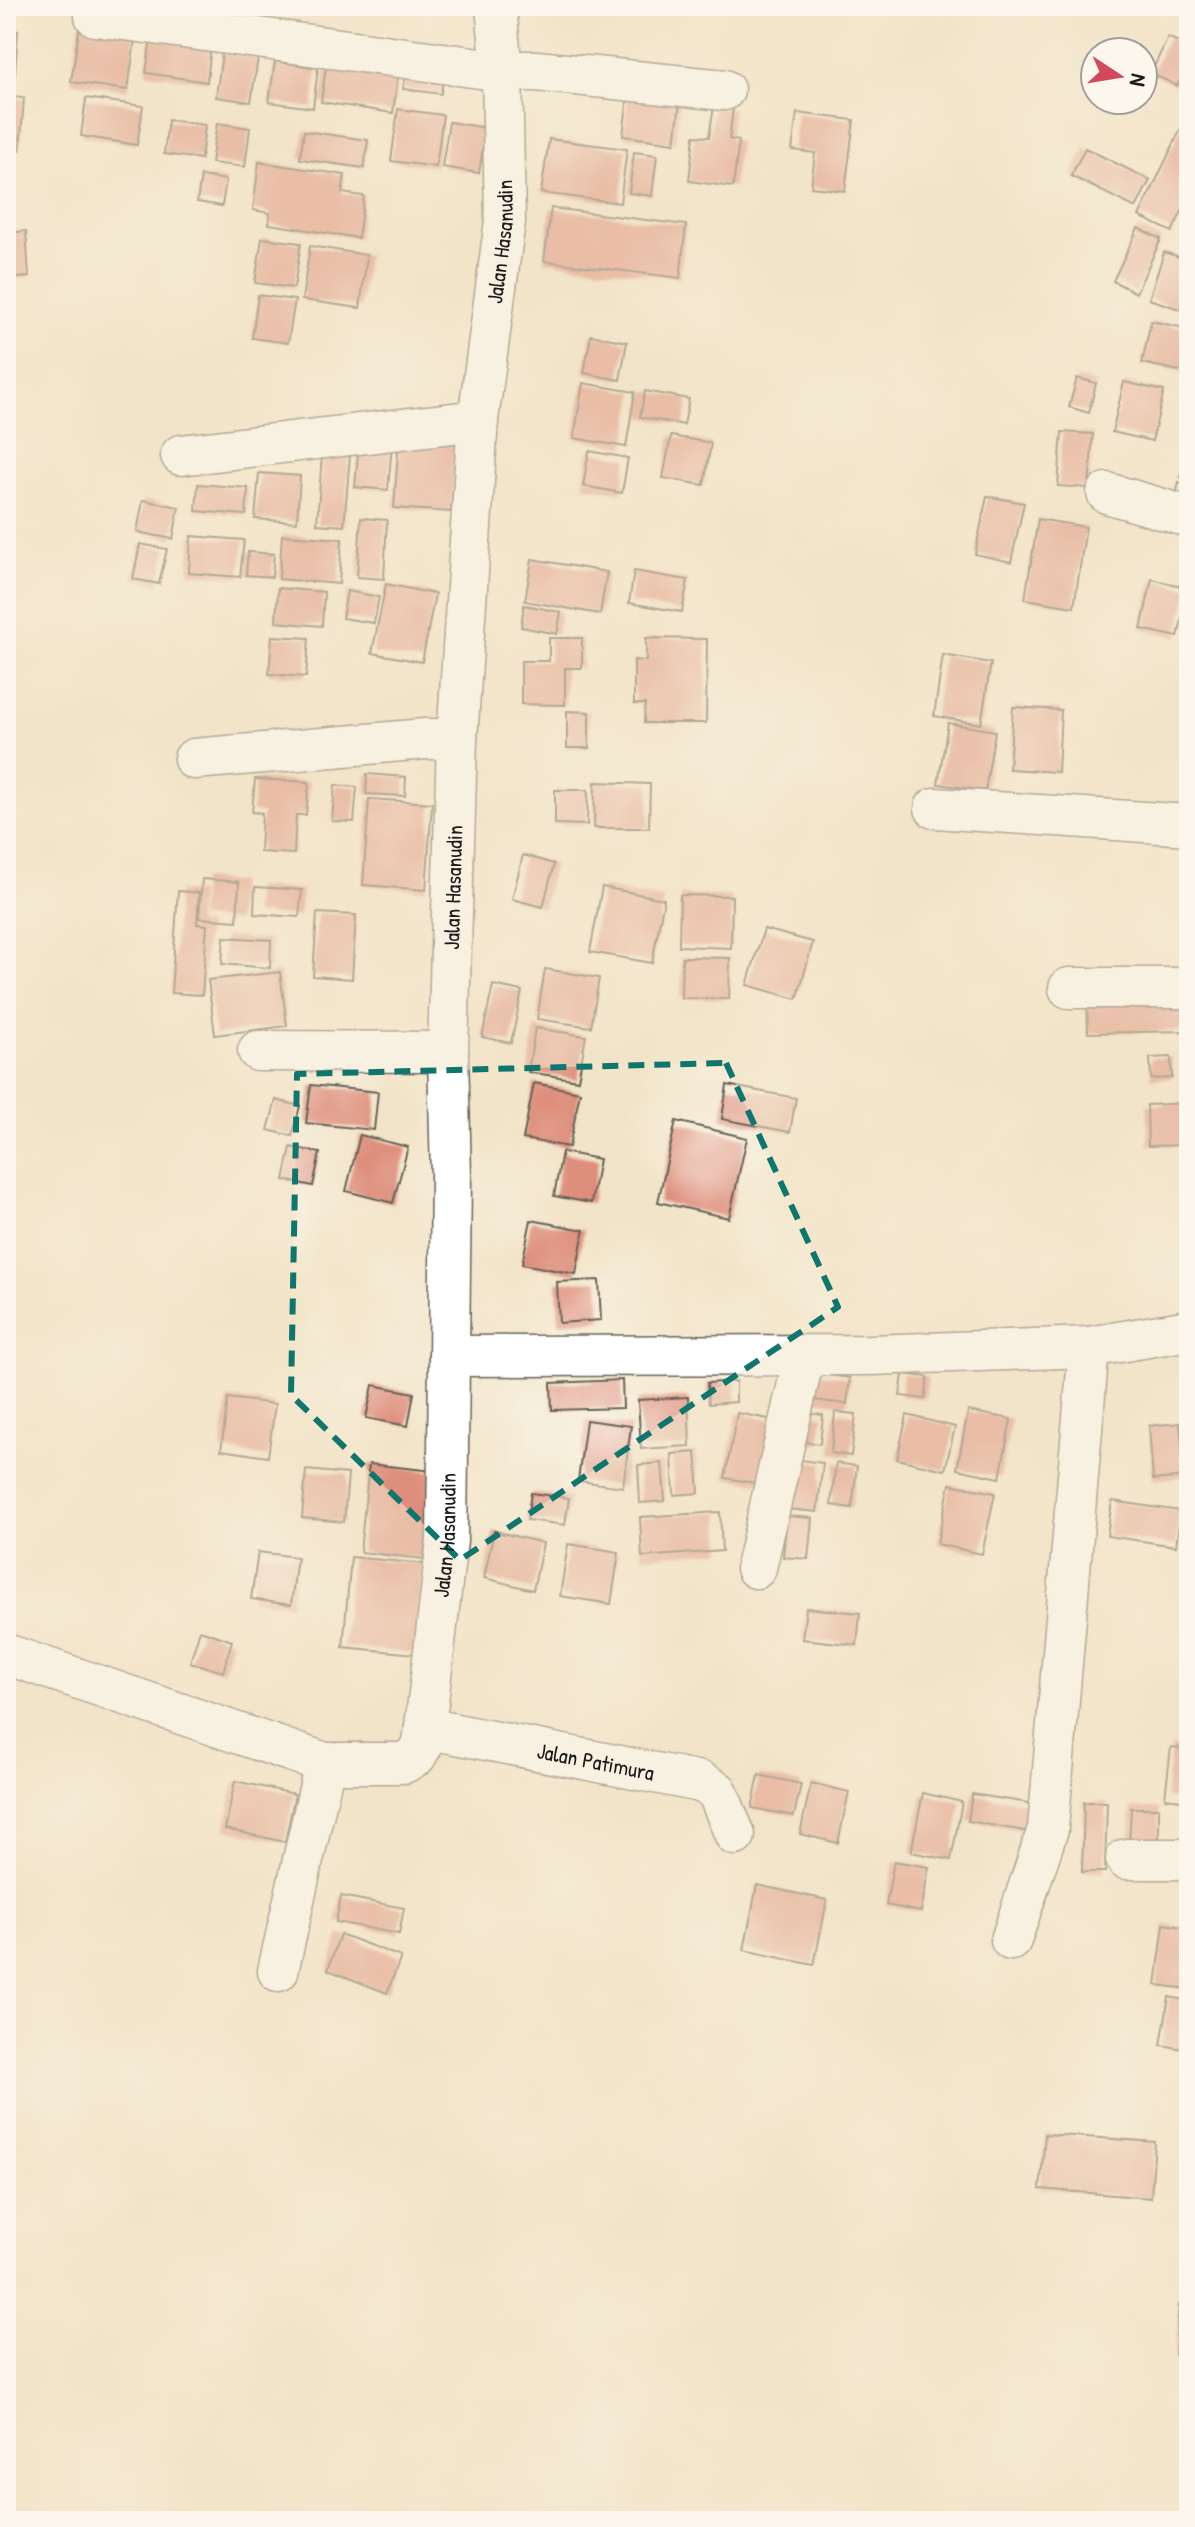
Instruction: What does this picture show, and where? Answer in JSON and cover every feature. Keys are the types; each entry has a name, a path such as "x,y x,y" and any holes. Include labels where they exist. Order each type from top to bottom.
{"street":[{"name":"Jalan Hasanudin","path":"325,1763 404,1763 416,1756 423,1744 447,1541 451,1177 448,1052 457,739 478,420 505,221 502,71 496,6"},
{"path":"95,16 502,71 536,71 724,90"},
{"path":"181,455 478,420"},
{"path":"1107,493 1189,517"},
{"path":"194,759 425,739 457,739"},
{"path":"935,808 1189,825"},
{"path":"1069,988 1189,988"},
{"path":"258,1051 448,1052"},
{"path":"449,1356 804,1357 1089,1347 1189,1330"},
{"path":"1011,1940 1048,1829 1089,1347"},
{"path":"756,1568 804,1357"},
{"path":"6,1654 325,1763 278,1971"},
{"name":"Jalan Patimura","path":"425,1728 701,1782 717,1791 735,1835"},
{"path":"1126,1859 1189,1859"}],"highlighted area":[{"path":"726,1063 838,1307 460,1560 291,1395 297,1074"}],"building":[{"path":"80,23 136,32 128,90 71,82"},
{"path":"6,30 18,31 14,86 6,86"},
{"path":"151,37 211,45 207,82 146,73"},
{"path":"1168,37 1189,48 1189,62 1177,86 1159,77 1159,56"},
{"path":"328,52 400,62 393,113 321,102"},
{"path":"222,53 258,58 251,102 216,97"},
{"path":"275,61 318,68 313,108 269,102"},
{"path":"407,67 444,72 441,94 403,89"},
{"path":"6,96 24,98 20,150 6,149"},
{"path":"628,96 680,103 675,143 623,136"},
{"path":"86,98 143,106 137,145 81,136"},
{"path":"714,106 733,109 729,139 739,141 733,187 689,181 694,136 709,137"},
{"path":"398,109 443,115 436,167 391,161"},
{"path":"797,113 854,120 845,191 811,187 815,153 792,150"},
{"path":"1186,118 1189,119 1189,197 1172,232 1139,216"},
{"path":"168,120 205,125 201,159 164,154"},
{"path":"449,122 486,128 479,173 442,167"},
{"path":"217,123 250,128 245,167 211,163"},
{"path":"304,131 368,140 364,168 300,159"},
{"path":"549,139 627,149 620,203 541,193"},
{"path":"1085,148 1150,180 1136,208 1071,176"},
{"path":"634,152 657,155 652,196 629,193"},
{"path":"259,162 345,175 342,193 364,196 358,238 269,224 270,213 253,210"},
{"path":"201,176 226,180 222,206 197,202"},
{"path":"551,208 686,225 680,278 544,261"},
{"path":"1138,228 1161,239 1136,293 1113,281"},
{"path":"26,231 29,277 6,279 6,233"},
{"path":"262,238 301,243 294,288 255,283"},
{"path":"310,246 367,255 360,308 302,300"},
{"path":"1164,252 1189,260 1189,312 1149,299"},
{"path":"258,295 295,300 288,343 252,338"},
{"path":"1151,321 1189,329 1189,373 1142,363"},
{"path":"591,335 627,342 620,380 584,373"},
{"path":"1077,378 1096,383 1089,413 1069,407"},
{"path":"1124,382 1164,391 1152,441 1112,432"},
{"path":"583,383 635,392 626,447 574,438"},
{"path":"645,391 689,399 684,425 640,417"},
{"path":"1062,432 1093,434 1089,488 1058,486"},
{"path":"671,436 711,443 704,485 663,478"},
{"path":"399,437 457,441 451,512 394,508"},
{"path":"359,442 392,444 388,490 355,487"},
{"path":"1189,444 1189,479 1180,477"},
{"path":"589,451 628,458 622,493 583,486"},
{"path":"322,454 350,456 344,526 317,524"},
{"path":"259,473 300,476 297,522 255,519"},
{"path":"1179,482 1189,485 1189,512 1173,508"},
{"path":"198,484 248,488 246,515 196,511"},
{"path":"987,496 1024,503 1011,562 975,554"},
{"path":"143,500 179,507 173,539 137,532"},
{"path":"361,518 387,520 384,579 357,577"},
{"path":"1038,519 1086,527 1074,607 1025,599"},
{"path":"282,535 342,539 339,584 279,579"},
{"path":"191,536 244,540 240,577 189,573"},
{"path":"140,544 167,549 159,584 133,579"},
{"path":"248,552 274,554 272,577 246,575"},
{"path":"532,559 607,572 600,614 525,601"},
{"path":"634,571 688,580 682,612 629,603"},
{"path":"1152,579 1189,588 1178,637 1141,629"},
{"path":"386,584 435,594 422,662 372,653"},
{"path":"278,588 324,592 322,626 276,622"},
{"path":"347,591 379,597 374,623 342,618"},
{"path":"524,605 561,612 557,634 521,627"},
{"path":"272,636 309,638 306,677 269,674"},
{"path":"549,638 582,638 582,668 565,668 565,705 521,704 521,661 549,661"},
{"path":"646,638 707,639 706,723 644,723 645,704 634,704 634,660 646,661"},
{"path":"943,655 991,663 981,724 934,716"},
{"path":"1013,707 1061,710 1058,772 1009,769"},
{"path":"567,711 589,712 589,748 567,748"},
{"path":"948,723 995,731 985,791 938,784"},
{"path":"367,774 406,777 405,796 366,794"},
{"path":"255,779 309,782 306,815 296,815 294,854 260,852 262,813 252,812"},
{"path":"595,782 650,784 649,828 594,828"},
{"path":"335,785 357,787 354,822 332,821"},
{"path":"555,790 588,790 587,825 555,824"},
{"path":"369,799 432,803 426,890 363,885"},
{"path":"523,855 554,864 543,907 512,899"},
{"path":"202,879 239,882 237,921 199,918"},
{"path":"255,887 302,890 299,917 254,914"},
{"path":"602,887 664,899 652,963 590,952"},
{"path":"178,891 199,893 197,924 207,925 202,995 171,993"},
{"path":"680,895 732,896 731,948 679,946"},
{"path":"317,913 356,915 352,979 313,976"},
{"path":"764,929 813,942 797,999 747,985"},
{"path":"224,937 271,940 270,968 222,964"},
{"path":"682,957 730,958 729,999 681,998"},
{"path":"545,969 599,978 591,1027 537,1019"},
{"path":"280,972 287,1026 215,1035 208,980"},
{"path":"493,985 522,991 511,1043 482,1037"},
{"path":"1187,992 1188,1031 1088,1033 1087,995"},
{"path":"535,1028 586,1036 578,1080 528,1072"},
{"path":"1171,1057 1172,1078 1151,1079 1150,1058"},
{"path":"534,1083 580,1092 569,1147 523,1139"},
{"path":"311,1085 378,1092 374,1130 306,1123"},
{"path":"727,1085 796,1098 790,1132 722,1119"},
{"path":"276,1100 300,1106 292,1136 268,1130"},
{"path":"1189,1103 1189,1145 1148,1146 1147,1105"},
{"path":"676,1121 747,1138 729,1218 658,1202"},
{"path":"360,1135 408,1147 393,1203 346,1191"},
{"path":"291,1147 320,1153 313,1186 284,1180"},
{"path":"562,1152 599,1159 591,1203 554,1196"},
{"path":"531,1220 584,1230 576,1274 522,1264"},
{"path":"599,1280 601,1320 559,1323 557,1282"},
{"path":"816,1373 850,1378 847,1404 813,1400"},
{"path":"903,1374 928,1377 925,1399 900,1396"},
{"path":"622,1380 623,1408 552,1410 551,1383"},
{"path":"736,1381 736,1402 709,1404 707,1383"},
{"path":"373,1385 414,1393 408,1426 366,1418"},
{"path":"688,1397 690,1446 641,1449 638,1400"},
{"path":"228,1398 275,1404 268,1457 221,1450"},
{"path":"968,1411 1011,1419 1000,1478 957,1469"},
{"path":"835,1412 856,1414 851,1456 831,1453"},
{"path":"737,1413 779,1421 767,1485 725,1478"},
{"path":"807,1413 823,1415 820,1444 804,1442"},
{"path":"907,1415 955,1427 945,1470 897,1459"},
{"path":"586,1420 631,1426 623,1487 578,1481"},
{"path":"1180,1423 1185,1477 1153,1480 1149,1426"},
{"path":"696,1452 699,1493 674,1495 672,1454"},
{"path":"793,1459 823,1463 817,1512 788,1509"},
{"path":"662,1463 665,1501 640,1503 638,1465"},
{"path":"836,1463 857,1466 852,1508 831,1505"},
{"path":"369,1464 433,1471 424,1559 360,1552"},
{"path":"306,1470 348,1474 344,1522 302,1518"},
{"path":"950,1484 995,1493 982,1554 937,1544"},
{"path":"531,1493 569,1498 565,1525 527,1520"},
{"path":"1112,1501 1181,1511 1176,1546 1107,1536"},
{"path":"720,1512 722,1551 642,1557 640,1517"},
{"path":"787,1516 812,1518 808,1559 783,1557"},
{"path":"494,1531 543,1543 533,1590 484,1578"},
{"path":"568,1544 619,1552 611,1604 560,1596"},
{"path":"258,1552 297,1557 291,1605 251,1599"},
{"path":"351,1557 424,1564 415,1654 343,1647"},
{"path":"806,1608 860,1613 857,1645 802,1639"},
{"path":"200,1630 232,1641 223,1672 190,1662"},
{"path":"1171,1747 1189,1749 1189,1801 1165,1798"},
{"path":"759,1775 801,1784 794,1816 752,1808"},
{"path":"235,1781 295,1794 285,1842 225,1829"},
{"path":"811,1783 849,1792 838,1843 800,1834"},
{"path":"923,1793 962,1802 951,1860 911,1852"},
{"path":"972,1794 1035,1804 1030,1832 968,1821"},
{"path":"1084,1802 1107,1802 1105,1872 1082,1872"},
{"path":"1131,1808 1159,1808 1159,1846 1129,1845"},
{"path":"894,1861 929,1867 921,1912 886,1905"},
{"path":"757,1885 827,1900 814,1965 744,1950"},
{"path":"341,1896 404,1908 399,1934 336,1922"},
{"path":"1164,1924 1189,1928 1189,1989 1156,1985"},
{"path":"340,1934 401,1957 387,1993 328,1970"},
{"path":"1169,1997 1189,2001 1189,2050 1161,2045"},
{"path":"1045,2134 1155,2142 1151,2198 1040,2189"},
{"path":"1179,2305 1189,2306 1189,2356 1175,2355"}]}
